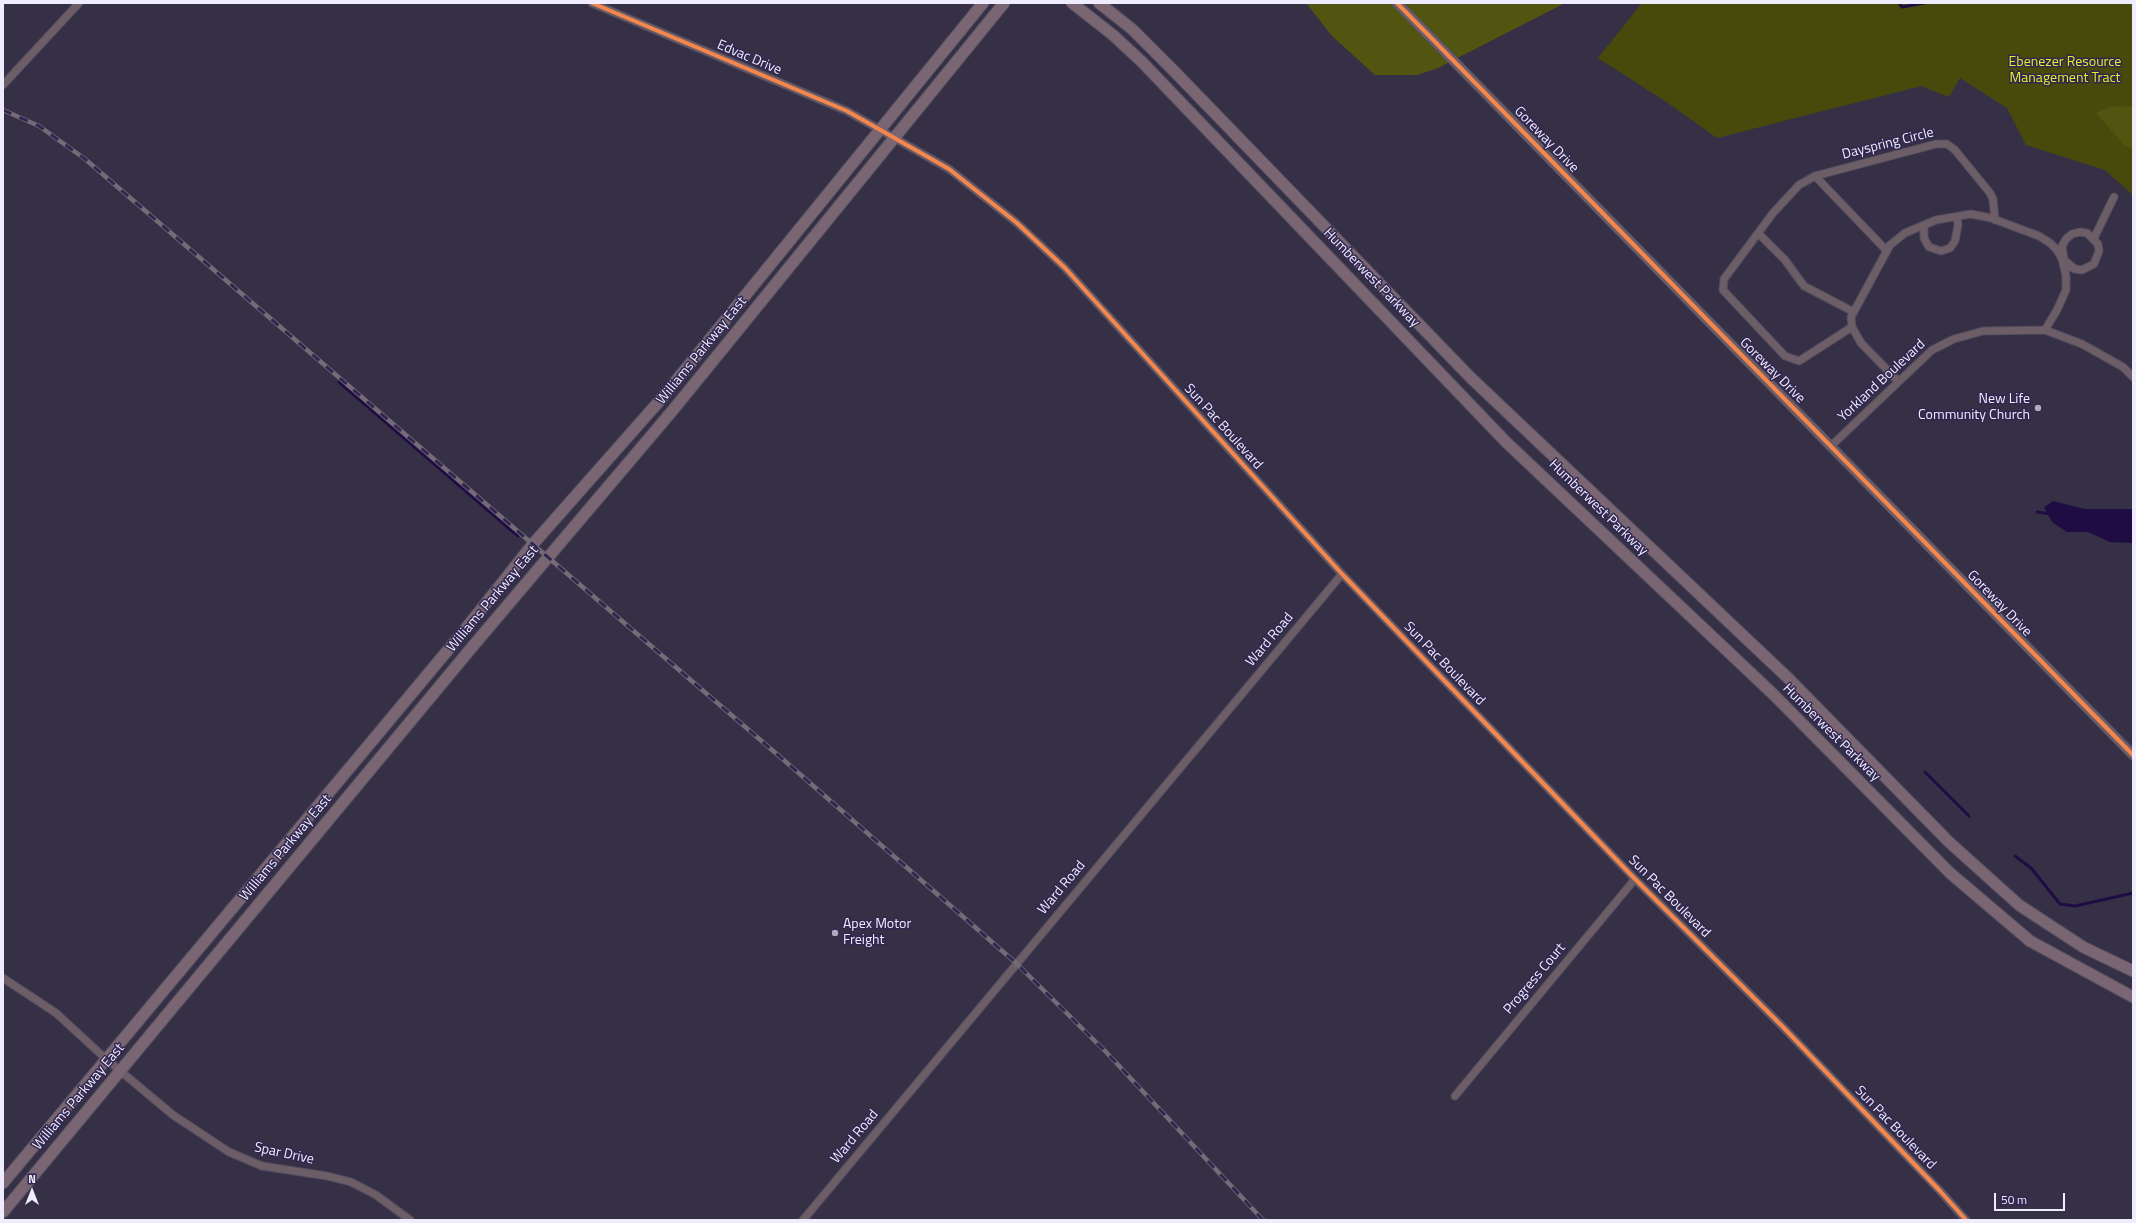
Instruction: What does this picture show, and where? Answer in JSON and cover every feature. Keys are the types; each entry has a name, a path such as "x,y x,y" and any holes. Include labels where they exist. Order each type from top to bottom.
{"main road":[{"name":"Williams Parkway East","path":"3,1183 462,632 533,544 662,398 878,130 983,3"},
{"name":"Williams Parkway East","path":"3,1212 463,658 678,404 895,139 1004,3"},
{"name":"Humberwest Parkway","path":"1072,3 1113,35 1142,62 1506,442 1773,694 1950,873 2030,940 2133,997"},
{"name":"Humberwest Parkway","path":"1099,3 1132,29 1174,71 1471,378 1790,679 1959,852 2019,905 2082,946 2133,971"}],"street":[{"path":"3,85 80,3"},
{"name":"Edvac Drive","path":"592,3 847,111 895,139"},
{"name":"Goreway Drive","path":"1397,3 1692,307 1831,446 2133,755"},
{"name":"Sun Pac Boulevard","path":"895,139 949,169 982,194 1017,222 1061,265 1342,574 1635,879 1786,1031 1941,1192 1966,1220"},
{"name":"Dayspring Circle","path":"1815,176 1936,144 1947,144 1955,150 1990,193 1995,220"},
{"path":"1852,328 1799,361 1785,356 1722,290 1724,279 1759,234 1773,213 1799,185 1815,176 1887,251"},
{"path":"2094,238 2114,197"},
{"path":"1898,381 1861,343 1852,328 1852,317 1890,245 1905,233 1936,220 1971,214 1995,220 2039,236 2050,243 2059,254 2064,266 2066,290 2058,310 2044,330"},
{"path":"1924,225 1924,238 1929,247 1941,251 1950,248 1955,241 1958,225 1957,217"},
{"path":"2059,254 2066,239 2072,234 2080,232 2087,234 2094,238 2098,244 2098,258 2089,268 2075,269 2064,266"},
{"path":"1759,234 1785,260 1804,286 1854,312"},
{"path":"2062,246 2064,260 2075,269"},
{"name":"Yorkland Boulevard","path":"1831,446 1932,350 1954,339 1983,331 2044,330 2082,344 2123,368 2133,377"},
{"name":"Ward Road","path":"803,1220 1342,574"},
{"name":"Progress Court","path":"1455,1096 1635,879"},
{"name":"Spar Drive","path":"3,978 56,1012 106,1059 173,1115 229,1152 262,1166 327,1176 351,1182 376,1196 410,1220"}],"green space":[{"name":"Ebenezer Resource Management Tract","path":"1642,3 2133,3 2133,195 2105,170 2026,145 2007,108 1960,78 1949,97 1921,86 1717,138 1668,103 1598,58"}],"shaded area":[{"path":"1306,3 1565,3 1438,68 1417,75 1375,75 1332,36"},
{"path":"2111,106 2133,107 2133,149 2124,145 2096,113"},
{"path":"2053,501 2085,509 2133,510 2133,543 2110,542 2088,532 2067,532 2052,522 2044,507"}],"waterway":[{"path":"1899,3 1902,7 1925,3"},
{"path":"339,382 518,536"},
{"path":"2037,512 2051,514"},
{"path":"1925,772 1969,816"},
{"path":"2015,856 2031,868 2060,904 2075,906 2133,893"}],"railway":[{"path":"3,110 39,126 85,159 786,762 1016,963 1106,1052 1263,1220"}],"cycle path":[{"path":"592,3 847,111 949,169 1017,223 1065,268 1342,574 1635,879 1782,1026 1966,1220"},
{"path":"1397,3 2133,755"}],"place":[{"name":"New Life Community Church","path":"2038,408"},
{"name":"Apex Motor Freight","path":"835,933"}]}
